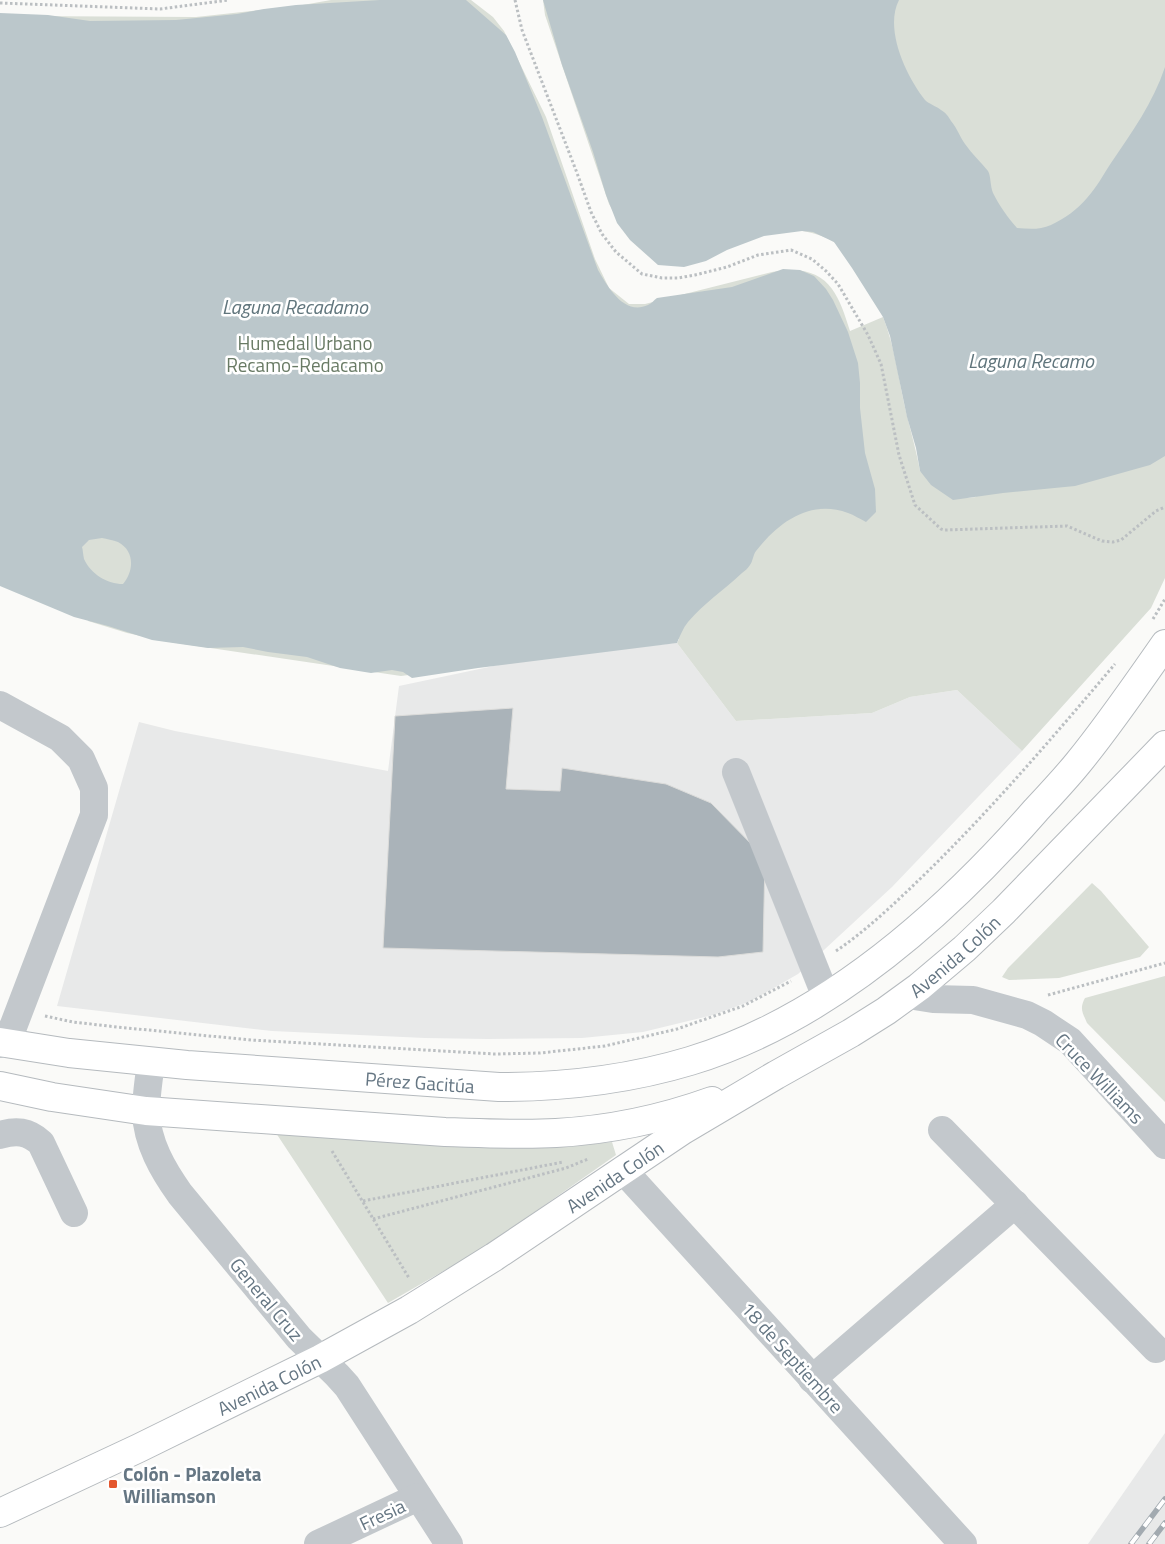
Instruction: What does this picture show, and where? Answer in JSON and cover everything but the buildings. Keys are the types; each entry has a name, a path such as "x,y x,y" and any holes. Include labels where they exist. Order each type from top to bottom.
{"main road":[{"path":"826,996 908,936 979,872 1006,844 1077,764 1120,708 1158,633"},
{"name":"Avenida Colón","path":"0,1513 320,1359 401,1314 452,1284 683,1130 776,1075 851,1034 908,995 951,960 1004,911 1156,754"},
{"name":"Pérez Gacitúa","path":"1,1043 151,1062 480,1086 538,1087 615,1079 691,1061 766,1030 800,1013 826,996"},
{"path":"0,1086 52,1097 146,1111 445,1132 525,1134 557,1133 627,1124 655,1118 739,1091 776,1075"}],"street":[{"path":"1120,708 1165,667"},
{"path":"0,705 60,738 81,759 94,788 94,815 14,1027 1,1043"},
{"path":"1156,754 1165,732"},
{"path":"736,772 826,996"},
{"name":"Cruce Williams","path":"951,960 952,973 956,984 963,993 973,1000"},
{"name":"Cruce Williams","path":"908,995 933,999 973,1000 1027,1015 1043,1023 1070,1041 1165,1145"},
{"name":"General Cruz","path":"151,1062 146,1111 153,1147 168,1177 283,1320 346,1386 449,1544"},
{"path":"942,1130 1156,1349"},
{"path":"0,1135 10,1132 21,1132 34,1137 41,1144 74,1213"},
{"name":"18 de Septiembre","path":"623,1170 963,1544"},
{"path":"812,1379 1015,1204"},
{"name":"Fresia","path":"318,1544 418,1497"}],"path":[{"path":"0,3 160,9 229,0"},
{"path":"515,0 522,30 578,173 591,212 602,234 616,252 642,274 662,278 695,275 727,267 758,255 791,250 812,259 838,284 871,342 881,364 899,455 915,505 941,529 1067,526 1102,541 1112,542 1121,540 1156,511 1165,507"},
{"path":"1158,633 1165,600"},
{"path":"20,1011 82,1023 251,1040 495,1054 540,1053 605,1046 686,1027 743,1006 814,968 842,948 892,906 953,846 1021,774 1116,663"},
{"path":"1047,996 1165,962"},
{"path":"329,1146 411,1281"},
{"path":"373,1219 566,1168 593,1156 574,1160"},
{"path":"363,1201 564,1161"}],"shaded area":[{"path":"677,643 736,721 872,713 910,697 957,690 1022,751 892,887 798,974 751,1001 713,1015 643,1032 582,1038 488,1039 272,1031 57,1006 139,722 175,731 388,771 399,686 536,657"},
{"path":"1165,1433 1165,1544 1088,1544"}],"green space":[{"name":"Humedal Urbano Recamo-Redacamo","path":"331,0 471,0 493,17 504,31 546,117 595,259 609,288 629,304 645,304 772,272 791,270 805,271 816,275 832,288 842,308 850,331 883,317 893,349 920,471 966,498 976,497 886,315 837,244 817,234 795,230 628,236 609,204 545,15 543,0 1165,0 1165,578 1151,608 1022,751 957,690 910,697 872,713 736,721 677,643 679,639 401,676 170,642 127,633 88,621 19,16 196,17 297,6"},
{"path":"1092,883 1149,947 1140,957 1059,978 1009,980 1002,977 1008,968"},
{"path":"1165,976 1165,1102 1087,1023 1082,1008 1085,998"},
{"path":"276,1133 495,1148 556,1147 612,1142 616,1155 485,1247 388,1303"}],"water":[{"name":"Laguna Recadamo","path":"380,0 466,0 506,35 542,117 598,270 618,298 631,307 649,304 657,298 732,287 783,269 800,270 814,276 833,300 848,332 858,363 865,453 875,489 876,512 866,522 848,513 834,509 821,509 808,511 785,523 765,540 754,554 751,563 746,569 694,615 683,629 677,643 412,678 403,672 392,670 371,673 340,668 307,657 243,647 208,648 152,640 74,617 0,586 0,13 48,15 90,21 176,20 237,14 296,5","holes":["102,538 118,542 128,551 131,567 123,584 105,580 95,574 84,559 82,547 89,540"]},
{"name":"Laguna Recamo","path":"543,0 899,0 894,24 899,52 904,65 925,100 947,115 965,144 988,171 993,193 1017,228 1047,227 1061,220 1091,194 1141,117 1165,67 1165,456 1150,465 1075,486 953,500 931,485 920,471 890,336 883,317 834,242 813,232 802,231 764,236 727,250 706,261 684,267 658,265 630,240 617,223 606,195 562,65"}],"railway":[{"path":"1131,1544 1165,1499"},
{"path":"1149,1544 1165,1523"}],"place":[{"name":"Colón - Plazoleta Williamson","path":"113,1484"}]}
